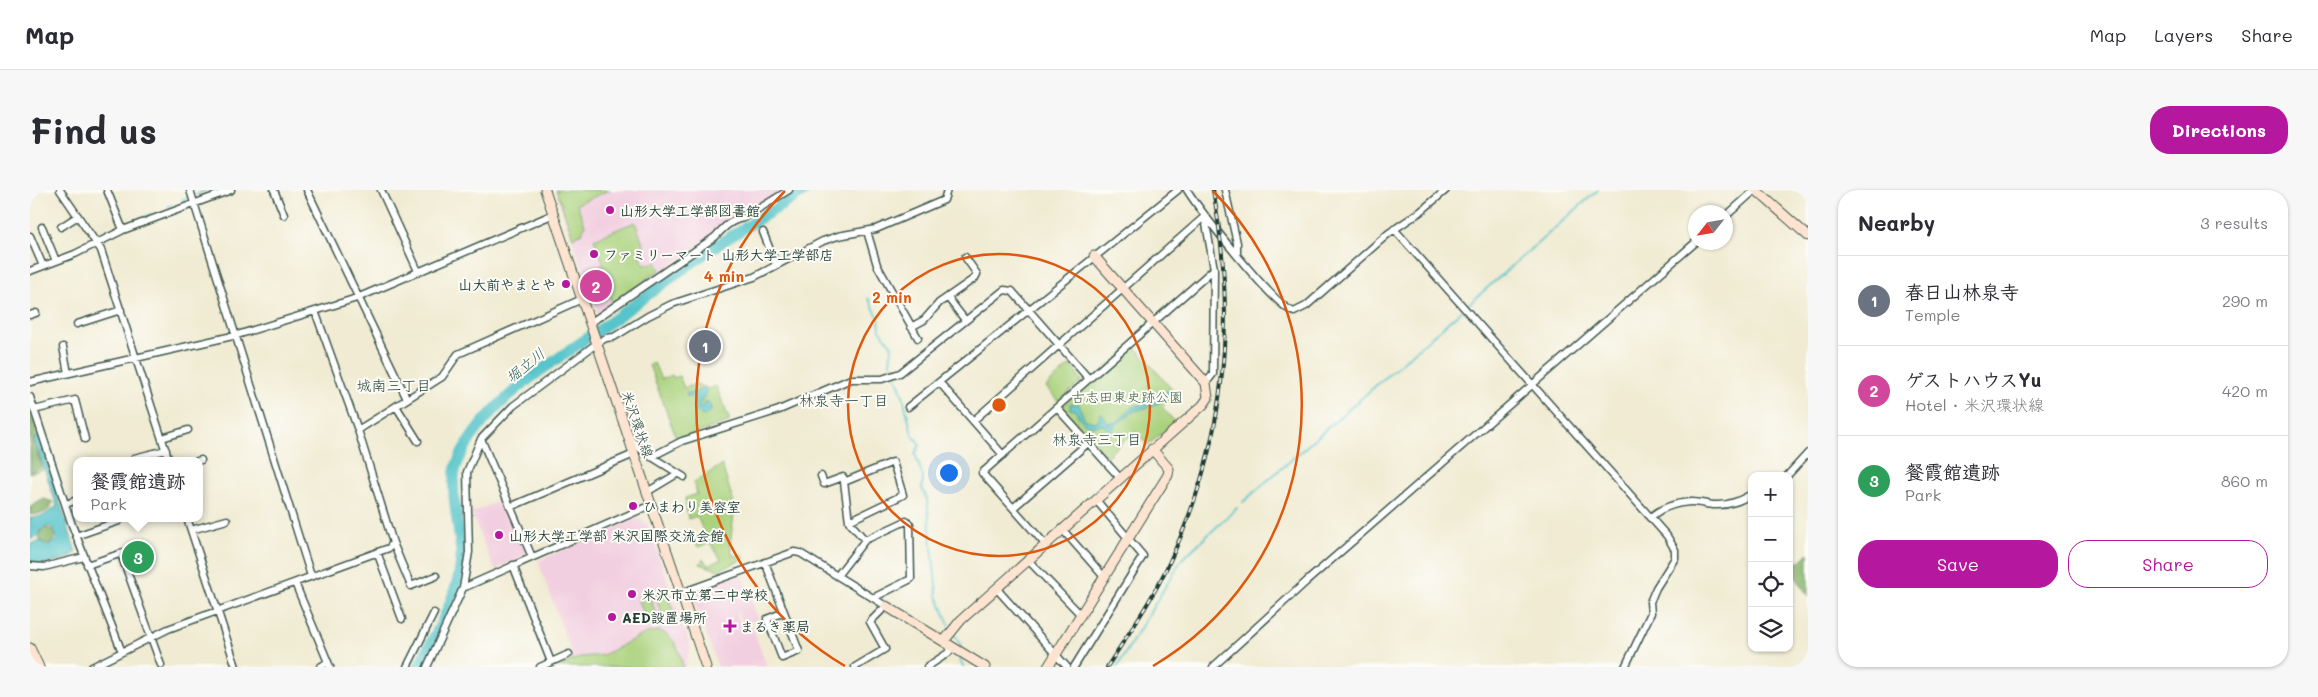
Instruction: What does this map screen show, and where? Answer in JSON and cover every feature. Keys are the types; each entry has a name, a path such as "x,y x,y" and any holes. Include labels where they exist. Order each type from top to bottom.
{"street":[{"path":"60,190 97,242 168,457"},
{"path":"107,190 123,230"},
{"path":"190,190 311,576"},
{"path":"30,271 123,230 194,202 231,190"},
{"path":"274,190 284,215"},
{"path":"307,190 357,298 407,399"},
{"path":"381,190 418,271"},
{"name":"米沢環状線","path":"545,190 706,667"},
{"path":"590,324 715,236 727,225 736,219 744,218 789,190"},
{"path":"427,667 463,588 470,552 467,472 481,439 513,406 596,343 606,338 614,337 672,304 754,277 838,236 867,231 944,200 948,190"},
{"path":"908,407 1178,190"},
{"path":"1186,190 1204,217 1281,304 1294,312 1306,306 1394,229 1420,212 1446,190"},
{"path":"1225,190 1237,253"},
{"path":"1733,210 1756,190 1808,236"},
{"path":"30,382 237,335 357,298 554,214"},
{"path":"61,227 78,216"},
{"path":"1204,217 1214,269 1212,374 1206,384"},
{"path":"974,421 1204,217"},
{"path":"42,227 56,261"},
{"path":"1394,229 1667,536 1675,550 1675,558 1656,588 1650,602 1651,613 1625,667"},
{"path":"867,231 878,264 918,338"},
{"path":"763,232 776,265"},
{"path":"30,236 43,266"},
{"path":"1212,667 1307,581 1688,249"},
{"path":"944,641 953,628 996,588 1204,405 1208,398 1206,384 1094,256"},
{"path":"912,327 924,320 948,298 975,278 977,274 965,258"},
{"path":"1045,544 982,473 1214,269"},
{"path":"651,457 682,442 779,410 851,379 882,378 900,373 1004,290 1012,291 1089,379"},
{"path":"948,298 965,320"},
{"path":"358,430 442,377 458,354 582,299"},
{"path":"76,324 121,310"},
{"path":"316,311 358,430 393,543 411,586 436,576"},
{"path":"63,347 68,373"},
{"path":"940,383 1003,455"},
{"path":"30,398 76,536 122,652"},
{"path":"34,410 75,400 85,439"},
{"path":"396,406 418,442"},
{"path":"1057,408 1120,478"},
{"path":"162,438 188,430"},
{"path":"627,436 651,457 684,478"},
{"path":"481,439 532,557"},
{"path":"1013,508 1088,443"},
{"path":"1048,667 1168,475 1168,469 1152,449"},
{"path":"138,457 166,450"},
{"path":"1791,472 1808,453"},
{"path":"510,507 634,454"},
{"path":"845,481 893,462 904,495 849,521"},
{"path":"648,492 677,474"},
{"path":"821,476 824,484 843,477 849,521 865,540"},
{"path":"1650,518 1659,510 1691,502 1716,506 1726,505 1748,496"},
{"path":"1074,667 1143,556 1096,500"},
{"path":"66,504 73,501"},
{"path":"463,588 651,506"},
{"path":"191,530 227,520"},
{"path":"837,576 865,540 906,520 910,524 910,579 873,598"},
{"path":"76,536 116,522"},
{"path":"189,522 236,667"},
{"path":"1062,530 1104,578"},
{"path":"92,667 150,638 389,548 393,543"},
{"path":"88,565 134,549"},
{"path":"377,552 402,619"},
{"path":"681,593 794,552 800,553 985,667"},
{"path":"121,554 161,665"},
{"path":"30,566 44,567 84,556"},
{"path":"1028,560 1081,615"},
{"path":"766,562 799,651 782,658 767,619 784,612"},
{"path":"739,563 741,571"},
{"path":"513,565 551,662"},
{"path":"296,583 329,665 320,667"},
{"path":"996,588 1066,667"},
{"path":"855,667 885,649 870,622 886,606"},
{"path":"406,667 434,613"},
{"path":"927,667 948,653 953,647"},
{"path":"30,648 39,667"},
{"path":"540,667 569,654"}],"shaded area":[{"path":"555,190 783,190 598,314"},
{"name":"山形大学工学部 米沢国際交流会館","path":"503,499 527,556 495,570 471,513"},
{"name":"米沢市立第二中学校","path":"637,518 648,525 691,647 686,661 687,667 547,667 572,655 538,561"},
{"path":"741,573 758,619 743,624 738,612 736,613 742,629 752,626 767,667 718,667 694,601 697,589"}],"green space":[{"path":"556,190 610,190 577,204 585,225 582,233 573,237"},
{"path":"635,222 644,246 638,250 644,265 656,262 660,270 612,303 600,266 604,265 594,239"},
{"name":"古志田東史跡公園","path":"1133,344 1176,394 1162,407 1175,422 1148,445 1135,431 1106,457 1062,407"},
{"path":"654,363 661,379 672,375 674,378 679,376 684,388 696,384 709,389 716,386 730,421 677,440 649,365"},
{"path":"1071,364 1082,381 1058,401 1046,387"},
{"path":"30,410 39,436 34,438 43,470 30,473"},
{"path":"30,415 35,430 33,443 42,466 31,472"},
{"path":"722,465 735,507 730,545 733,556 743,554 744,559 718,570 700,564 703,559 709,565 721,559 710,543 698,547 695,540 705,535 697,516 688,519 685,498 697,494 694,482"},
{"path":"44,499 53,502 49,509 44,513 30,515 30,507"},
{"path":"44,528 50,528 55,533 53,542 44,544 39,539 39,533"},
{"path":"146,545 153,560 129,569 123,554"},
{"path":"1808,553 1808,596 1793,572 1793,567"},
{"path":"665,588 674,614 663,618 654,593"},
{"path":"649,594 658,619 647,623 638,598"},
{"path":"659,631 665,633 673,640 683,667 556,667 581,657 603,655 646,633"}],"water":[{"path":"704,388 707,391 698,407 701,409 704,402 708,402 712,410 704,416 695,411 695,397 686,396 687,393 693,393"},
{"path":"1169,390 1171,392 1165,399 1153,406 1134,411 1116,425 1110,433 1104,425 1094,426 1086,424 1075,410 1070,409 1070,404 1079,404 1084,419 1094,422 1100,420 1099,415 1102,413 1109,425 1110,423 1117,422 1133,407 1152,402"},
{"path":"39,437 76,552 69,558 42,565 30,563 30,544 40,541 47,546 57,539 53,528 49,526 39,531 40,535 30,539 30,518 43,516 57,506 34,439"}],"waterway":[{"path":"197,195 205,190"},
{"name":"堀立川","path":"418,667 446,613 457,583 461,555 454,496 455,474 457,464 468,442 483,422 500,404 540,371 725,240 806,190"},
{"path":"1469,304 1598,190"},
{"path":"182,200 187,198"},
{"path":"168,207 172,205"},
{"path":"147,216 151,214"},
{"path":"124,226 142,218"},
{"path":"868,298 879,318 880,330 892,346 890,362 902,392 912,434 920,445 915,454 923,477 922,488 927,499 937,595 949,625"},
{"path":"1243,502 1462,310"},
{"path":"1117,667 1182,559 1237,508"},
{"path":"954,634 961,646"},
{"path":"959,656 963,667"}],"railway":[{"path":"1107,667 1148,603 1169,563 1188,518 1203,472 1214,426 1221,380 1225,333 1220,238 1213,190"}],"place":[{"name":"山形大学工学部図書館","path":"610,210"},
{"name":"ファミリーマート 山形大学工学部店","path":"594,254"},
{"name":"山大前やまとや","path":"566,284"},
{"name":"ゲストハウスYu","path":"596,286"},
{"name":"春日山林泉寺","path":"705,346"},
{"name":"ひまわり美容室","path":"633,506"},
{"name":"山形大学工学部 米沢国際交流会館","path":"499,535"},
{"name":"餐霞館遺跡","path":"138,557"},
{"name":"米沢市立第二中学校","path":"632,594"},
{"name":"AED設置場所","path":"612,617"},
{"name":"まるき薬局","path":"730,626"}],"district":[{"name":"城南三丁目","path":"394,385"},
{"name":"林泉寺一丁目","path":"844,400"},
{"name":"林泉寺三丁目","path":"1097,439"}]}
